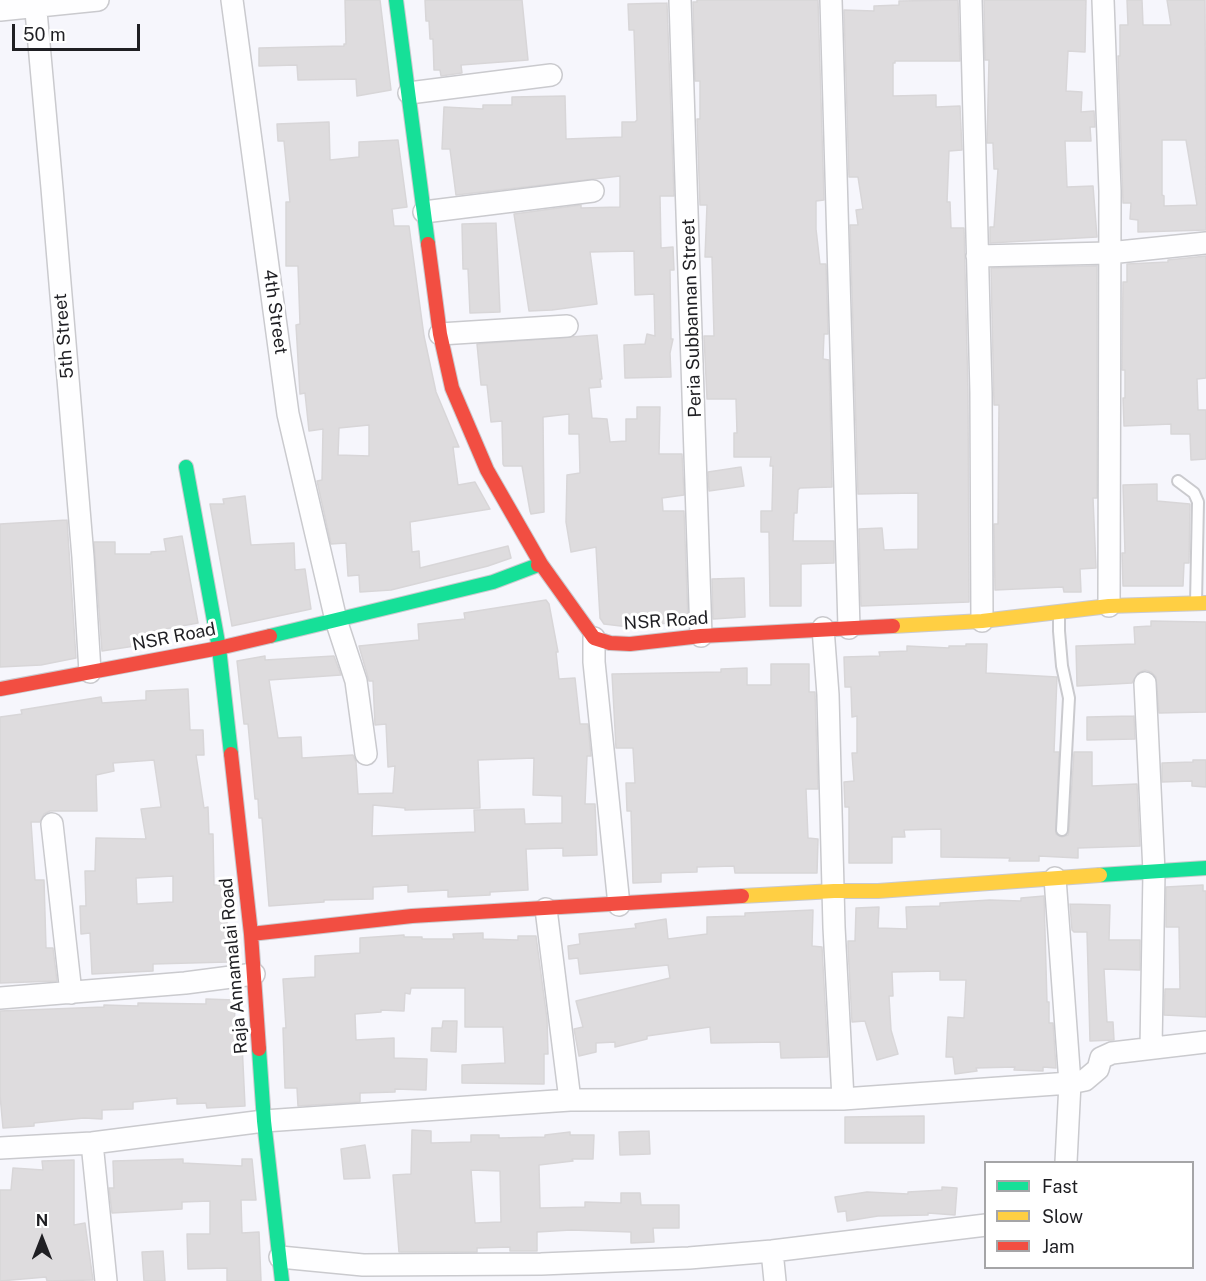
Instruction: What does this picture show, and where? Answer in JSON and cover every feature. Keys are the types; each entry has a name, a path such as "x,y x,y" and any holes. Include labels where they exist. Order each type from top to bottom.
{"street":[{"path":"0,9 35,3 98,0"},
{"name":"4th Street","path":"232,0 288,414 336,620 356,681 366,754"},
{"path":"396,0 440,334 452,388 487,470 541,564 594,638 594,662 619,905"},
{"name":"Peria Subbannan Street","path":"680,0 701,636"},
{"path":"831,0 849,628"},
{"path":"971,0 981,393 982,621"},
{"path":"1103,0 1110,191 1109,606"},
{"name":"5th Street","path":"35,3 82,545 90,672"},
{"path":"409,93 551,75"},
{"path":"424,212 593,191"},
{"path":"977,256 1109,253 1206,243"},
{"path":"440,334 567,326"},
{"name":"Raja Annamalai Road","path":"186,467 219,648 251,934 264,1121 282,1281"},
{"name":"NSR Road","path":"0,689 219,648 493,582 541,564"},
{"name":"NSR Road","path":"594,638 610,643 630,644 701,636 823,628 982,621 1109,606 1201,603"},
{"path":"823,628 828,695 843,1099"},
{"path":"1145,682 1154,872 1151,1048"},
{"path":"52,824 71,993"},
{"path":"251,934 412,916 834,891 878,891 1206,868"},
{"path":"1055,878 1070,1083 1066,1161"},
{"path":"546,909 570,1100"},
{"path":"0,998 185,983 254,974"},
{"path":"0,1149 92,1143 264,1121 570,1100 843,1099 1070,1083 1085,1080 1098,1069 1101,1058 1112,1053 1206,1042"},
{"path":"92,1143 106,1281"},
{"path":"280,1257 363,1265 542,1272 772,1251 984,1225"},
{"path":"772,1251 775,1281"}],"lane":[{"path":"1178,481 1194,493 1198,502 1201,603"},
{"path":"1059,612 1062,666 1069,698 1062,831"}],"building":[{"path":"345,0 380,0 391,90 357,96 356,79 298,80 297,65 259,66 259,48 344,46 346,44"},
{"path":"425,0 522,0 528,60 461,65 462,73 441,76 440,70 434,70 433,39 430,39 429,21 426,21"},
{"path":"697,0 818,0 824,200 816,201 816,229 820,264 826,264 828,334 824,334 823,359 829,360 832,487 800,488 798,490 793,541 834,541 834,563 801,564 801,606 770,606 769,532 761,532 761,511 772,511 773,466 770,466 771,457 734,457 734,433 737,433 736,399 707,399 704,336 714,336 712,257 705,257 707,205 700,205 697,119 700,119 700,81 695,81 693,2"},
{"path":"958,0 960,61 895,61 893,63 893,96 936,95 936,107 960,106 962,150 949,151 947,202 950,202 951,228 964,228 969,602 861,606 859,529 882,528 884,550 918,549 918,493 858,494 850,225 858,225 856,210 863,209 858,177 849,177 844,10 874,11 874,6 899,5 899,1"},
{"path":"984,0 1086,0 1085,52 1068,51 1066,91 1082,92 1081,112 1094,111 1095,127 1090,127 1091,141 1065,141 1067,187 1093,186 1097,237 990,243 990,227 994,227 998,169 994,169 993,143 987,143 989,60 985,60"},
{"path":"1127,0 1142,0 1143,25 1171,25 1167,0 1205,0 1206,230 1138,232 1138,220 1130,219 1131,203 1123,203 1118,56 1120,56 1120,25 1128,25","holes":["1162,140 1186,140 1197,205 1164,206"]},
{"path":"667,3 674,196 660,196 661,248 673,247 674,270 670,270 671,339 673,339 670,353 671,377 625,378 624,345 645,344 647,334 655,336 654,294 635,295 634,251 590,252 597,304 529,311 514,214 581,205 581,208 620,207 620,176 456,195 450,149 442,149 444,107 483,109 483,105 512,105 512,97 565,96 566,139 622,137 622,122 637,120 634,30 629,30 628,4"},
{"path":"329,122 330,160 359,157 359,142 398,140 407,207 392,209 394,226 409,226 424,336 436,392 459,447 453,447 458,485 475,482 490,509 410,522 412,552 419,551 420,568 508,546 511,558 488,566 391,590 360,592 359,575 348,576 346,543 331,544 317,481 322,480 323,429 309,431 305,393 300,394 296,325 300,324 298,266 286,266 286,202 290,202 284,141 278,141 277,124","holes":["369,425 369,456 338,455 339,428"]},
{"path":"496,223 500,312 470,313 468,269 463,269 462,224"},
{"path":"1206,256 1206,378 1197,379 1198,410 1206,410 1206,459 1191,460 1190,434 1171,434 1171,424 1124,426 1123,282 1127,282 1127,264 1168,262 1168,260"},
{"path":"1097,266 1097,498 1093,498 1096,568 1080,569 1081,592 1064,592 1063,587 995,590 994,524 998,524 999,405 994,405 991,268"},
{"path":"597,335 602,379 600,379 601,387 589,388 592,418 607,419 610,442 626,441 626,419 637,419 637,407 660,407 659,454 682,454 684,495 662,498 663,511 684,511 688,621 629,627 604,624 600,618 596,547 571,552 566,522 567,475 580,473 579,434 569,434 569,414 543,417 544,512 531,514 522,466 504,466 503,464 502,421 491,422 487,385 481,385 477,344"},
{"path":"741,467 744,486 709,491 708,472"},
{"path":"1157,484 1157,501 1190,504 1189,563 1184,563 1183,586 1123,586 1122,553 1125,553 1123,485"},
{"path":"245,496 251,545 294,543 295,570 305,569 311,609 232,626 210,504 224,504 223,499"},
{"path":"67,520 76,658 41,665 0,667 0,524"},
{"path":"182,536 198,623 148,632 148,644 102,651 94,542 115,542 115,554 151,554 151,552 166,551 164,539"},
{"path":"744,578 745,617 713,619 712,579"},
{"path":"546,600 549,604 558,652 556,652 559,679 575,678 580,724 588,724 591,756 587,756 585,804 595,804 597,855 563,856 563,848 526,849 528,890 448,897 448,890 408,892 408,885 373,887 373,899 324,900 324,902 269,906 262,818 259,818 258,799 255,799 248,724 244,724 237,661 265,656 265,660 334,656 341,675 269,680 278,738 301,737 302,758 353,755 356,762 358,794 393,793 395,766 388,767 386,724 375,725 373,681 369,681 359,646 419,640 418,624 465,619 464,613","holes":["534,758 533,795 562,796 562,823 525,824 524,809 474,810 475,832 372,836 373,805 405,808 405,810 480,808 478,760"]},
{"path":"1151,621 1206,622 1206,712 1159,713 1156,677 1145,670 1138,673 1132,683 1077,686 1076,646 1135,644 1134,627 1151,626"},
{"path":"966,644 987,644 986,673 1057,677 1054,752 1059,752 1056,834 1062,837 1068,835 1069,831 1074,752 1092,752 1092,786 1137,784 1140,846 1078,848 1078,858 1039,856 1039,861 1009,861 1010,858 941,857 941,829 904,830 905,837 892,837 892,863 849,863 849,807 845,807 844,782 854,781 852,753 857,753 857,716 852,717 851,687 845,687 844,657 880,656 879,652 907,651 907,646 949,648 949,646 966,646"},
{"path":"771,664 809,664 809,692 815,692 818,789 806,789 808,838 818,839 817,873 735,873 734,866 697,867 697,872 661,873 661,882 633,883 631,811 627,811 626,783 635,783 633,748 616,748 612,674 721,672 721,669 747,668 747,685 771,685"},
{"path":"188,689 190,730 203,730 204,755 196,755 204,808 208,807 209,834 213,834 214,885 226,885 228,962 153,964 153,971 92,974 90,933 81,934 80,906 86,906 85,871 95,871 96,838 146,839 141,809 161,807 154,760 113,763 114,771 96,775 97,811 50,811 44,814 40,822 31,822 35,880 44,880 46,948 53,948 57,981 0,983 0,717 22,714 21,710 101,697 102,703 146,700 146,691","holes":["173,876 173,902 137,904 136,878"]},
{"path":"1134,716 1135,739 1087,740 1087,717"},
{"path":"1193,760 1206,760 1206,787 1192,786 1192,781 1162,782 1162,763 1193,762"},
{"path":"1203,885 1203,891 1206,891 1206,1017 1164,1015 1165,989 1180,989 1179,927 1166,927 1166,887"},
{"path":"1044,896 1047,1002 1049,1002 1049,1023 1053,1023 1056,1068 1043,1067 1043,1071 1014,1070 1015,1067 976,1068 977,1071 955,1074 953,1057 946,1057 948,1017 964,1018 966,980 940,980 940,971 892,972 893,996 889,996 891,1030 898,1054 877,1060 865,1021 852,1022 848,941 855,941 856,908 879,907 878,928 907,929 906,907 940,906 940,903 990,900 1021,901 1021,898"},
{"path":"1070,904 1110,905 1109,940 1140,940 1140,970 1104,969 1107,1022 1113,1022 1114,1040 1090,1041 1087,932 1072,930"},
{"path":"813,910 812,946 822,947 828,1057 781,1058 780,1042 711,1043 710,1027 647,1036 647,1039 615,1047 615,1042 596,1043 596,1052 579,1056 574,1029 583,1027 576,1001 670,978 668,965 580,974 578,958 569,959 568,946 580,944 579,934 636,928 635,924 666,919 668,939 707,934 707,917"},
{"path":"483,933 483,939 518,940 518,936 536,936 547,1019 548,1054 544,1054 544,1084 462,1083 462,1065 505,1063 503,1027 465,1027 465,988 411,988 410,994 405,993 404,1011 381,1010 381,1012 355,1014 356,1040 394,1038 394,1058 427,1059 426,1090 395,1089 395,1092 360,1093 360,1102 298,1106 297,1088 285,1088 283,1028 286,1028 283,979 315,977 315,956 360,953 360,938 404,935 404,937 422,937 422,939 454,939 453,934"},
{"path":"206,999 235,1000 234,1043 242,1043 245,1106 207,1108 206,1103 177,1104 177,1098 133,1102 133,1109 102,1110 102,1119 84,1118 34,1123 34,1126 3,1128 0,1095 0,1011 104,1007 104,1005 138,1006 138,1003 206,1004"},
{"path":"443,1021 457,1021 456,1052 431,1051 432,1028 442,1028"},
{"path":"924,1116 924,1143 845,1143 845,1117"},
{"path":"412,1130 431,1131 431,1143 471,1142 471,1135 499,1135 499,1138 545,1137 545,1135 570,1132 570,1135 594,1135 593,1159 572,1159 573,1161 539,1165 540,1208 585,1207 585,1202 621,1203 621,1193 640,1193 641,1205 679,1205 679,1228 653,1228 654,1242 631,1243 631,1232 571,1230 537,1232 537,1251 510,1251 510,1247 477,1248 477,1252 399,1252 393,1175 411,1174","holes":["471,1170 500,1171 501,1222 475,1223"]},
{"path":"649,1131 650,1154 620,1155 619,1132"},
{"path":"365,1145 370,1178 344,1179 341,1149"},
{"path":"183,1159 183,1163 242,1166 242,1159 252,1159 256,1200 241,1200 242,1233 259,1232 261,1281 227,1281 227,1268 188,1269 187,1234 210,1234 210,1201 182,1202 182,1209 112,1213 109,1188 114,1188 113,1161"},
{"path":"74,1160 74,1225 85,1223 93,1280 47,1281 46,1277 0,1281 0,1190 11,1190 13,1168 43,1170 42,1161"},
{"path":"942,1187 957,1188 955,1215 928,1213 928,1215 878,1216 847,1221 846,1211 838,1212 835,1197 867,1192 908,1194 908,1192 942,1190"},
{"path":"163,1251 165,1281 144,1281 142,1252"}],"traffic: fast":[{"path":"396,0 428,244"},
{"path":"186,467 219,648 231,754"},
{"path":"270,636 493,582 538,565"},
{"path":"1100,875 1206,868"},
{"path":"259,1049 264,1121 282,1281"}],"traffic: slow":[{"path":"893,626 982,621 1109,606 1206,603"},
{"path":"742,896 878,891 1100,875"}],"traffic: jam":[{"path":"428,244 440,334 452,388 487,470 541,564"},
{"path":"538,565 541,564 594,638 610,643 630,644 701,636 893,626"},
{"path":"0,689 219,648 270,636"},
{"path":"231,754 251,934 259,1049"},
{"path":"251,934 412,916 742,896"}]}
